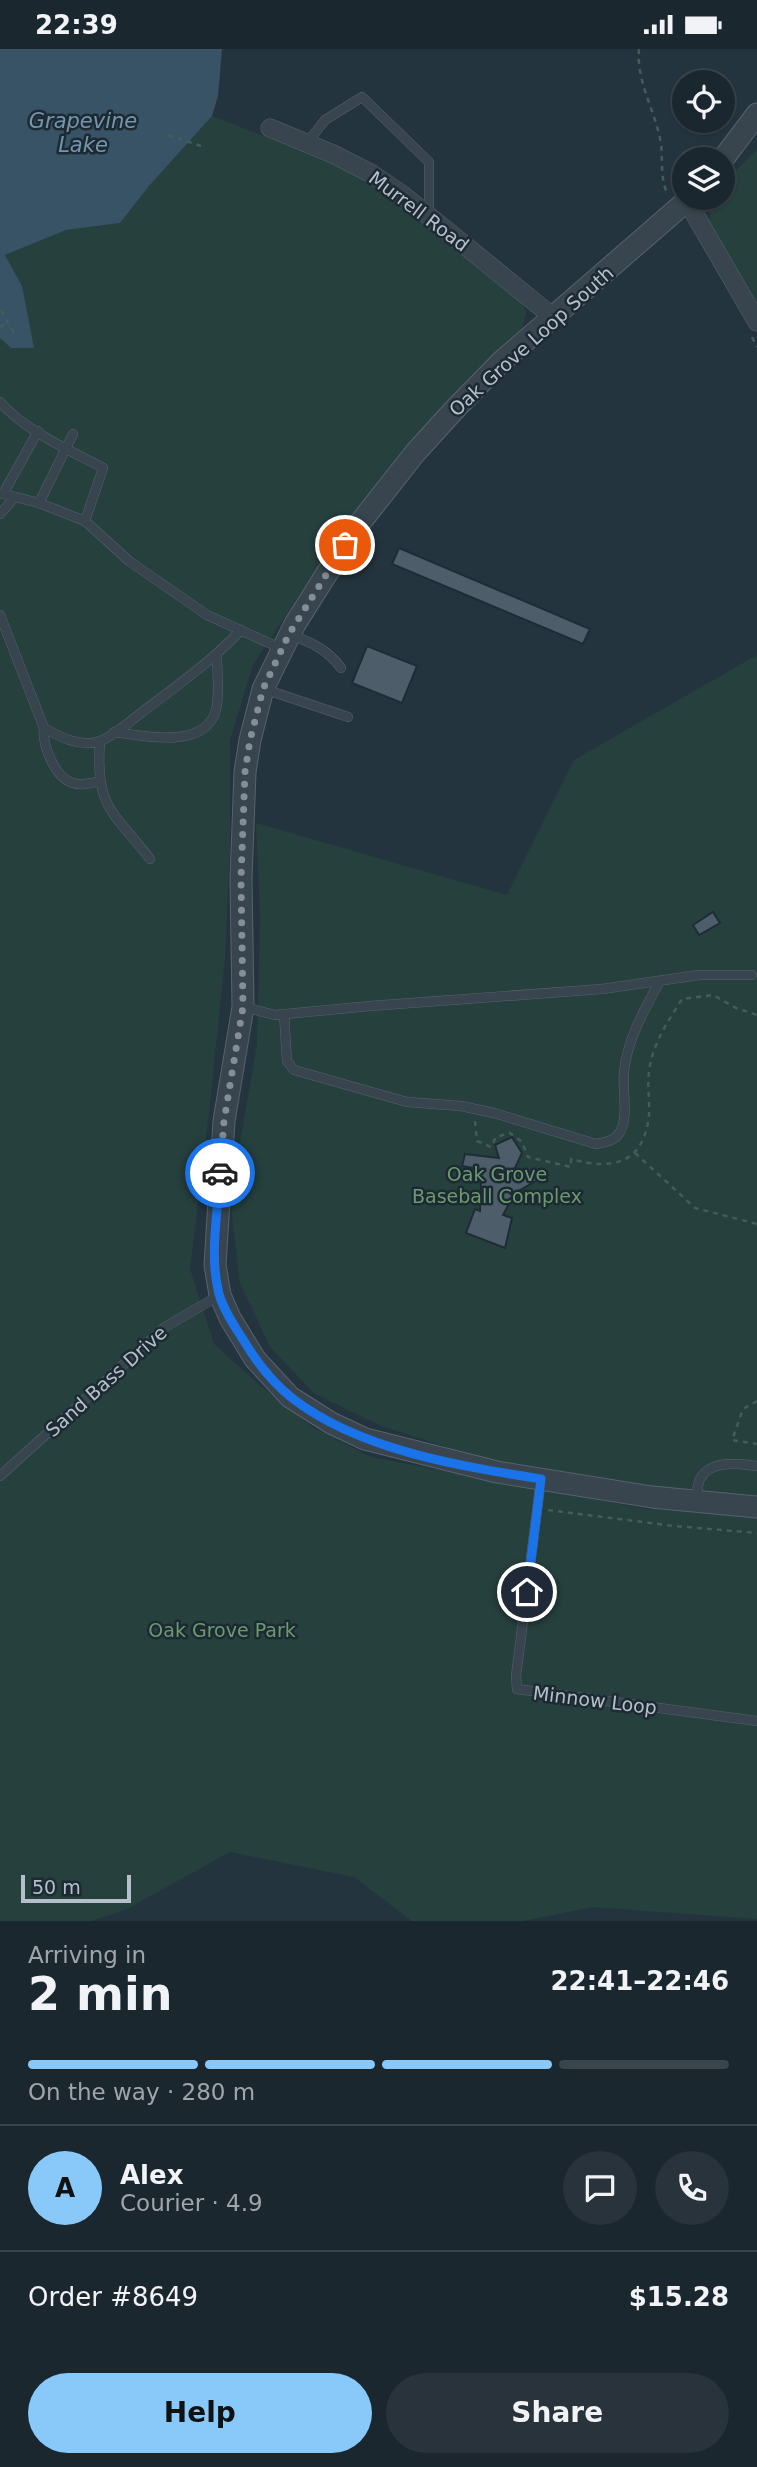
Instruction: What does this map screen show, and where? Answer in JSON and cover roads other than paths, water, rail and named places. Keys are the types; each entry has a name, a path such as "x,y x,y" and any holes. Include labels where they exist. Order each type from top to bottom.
{"street":[{"path":"732,147 757,114"},
{"name":"Murrell Road","path":"270,128 372,174 429,216 554,317"},
{"name":"Oak Grove Loop South","path":"219,1295 215,1265 224,1121 243,1007 241,879 245,772 263,689 286,642 356,528 415,453 501,362 554,317 672,207"},
{"path":"689,210 757,322"},
{"path":"219,1295 255,1359 290,1397 331,1423 365,1439 497,1472 652,1497 757,1507"}],"lane":[{"path":"307,143 325,120 362,97 429,162 429,216"},
{"path":"1,406 37,431 103,468 85,521"},
{"path":"37,431 1,493 39,503 85,521 140,569 207,615 241,631 286,642 310,641 333,657 341,668"},
{"path":"39,503 73,434"},
{"path":"0,514 15,497"},
{"path":"1,622 44,728 43,739 60,776 72,783 85,785 100,781"},
{"path":"44,728 61,738 81,743 100,742 217,655 241,631"},
{"path":"114,732 166,739 203,729 216,711 217,655"},
{"path":"263,689 348,717"},
{"path":"100,742 98,768 102,796 116,821 150,859"},
{"path":"243,1007 264,1014 284,1014 602,989 699,975 752,975"},
{"path":"284,1014 287,1061 295,1070 407,1102 461,1105 494,1113 596,1143 611,1141 620,1132 624,1071 630,1044 660,981"},
{"name":"Sand Bass Drive","path":"0,1476 165,1327 219,1295"},
{"path":"696,1502 700,1480 713,1468 729,1463 757,1466"},
{"name":"Minnow Loop","path":"541,1479 516,1675 517,1689 757,1721"}],"water":[{"name":"Grapevine Lake","path":"0,49 222,49 218,96 212,116 149,186 120,223 66,230 5,255 22,286 34,348 11,348 0,338"}],"park label":[{"name":"Oak Grove Baseball Complex","path":"497,1185"},
{"name":"Oak Grove Park","path":"222,1630"}]}
